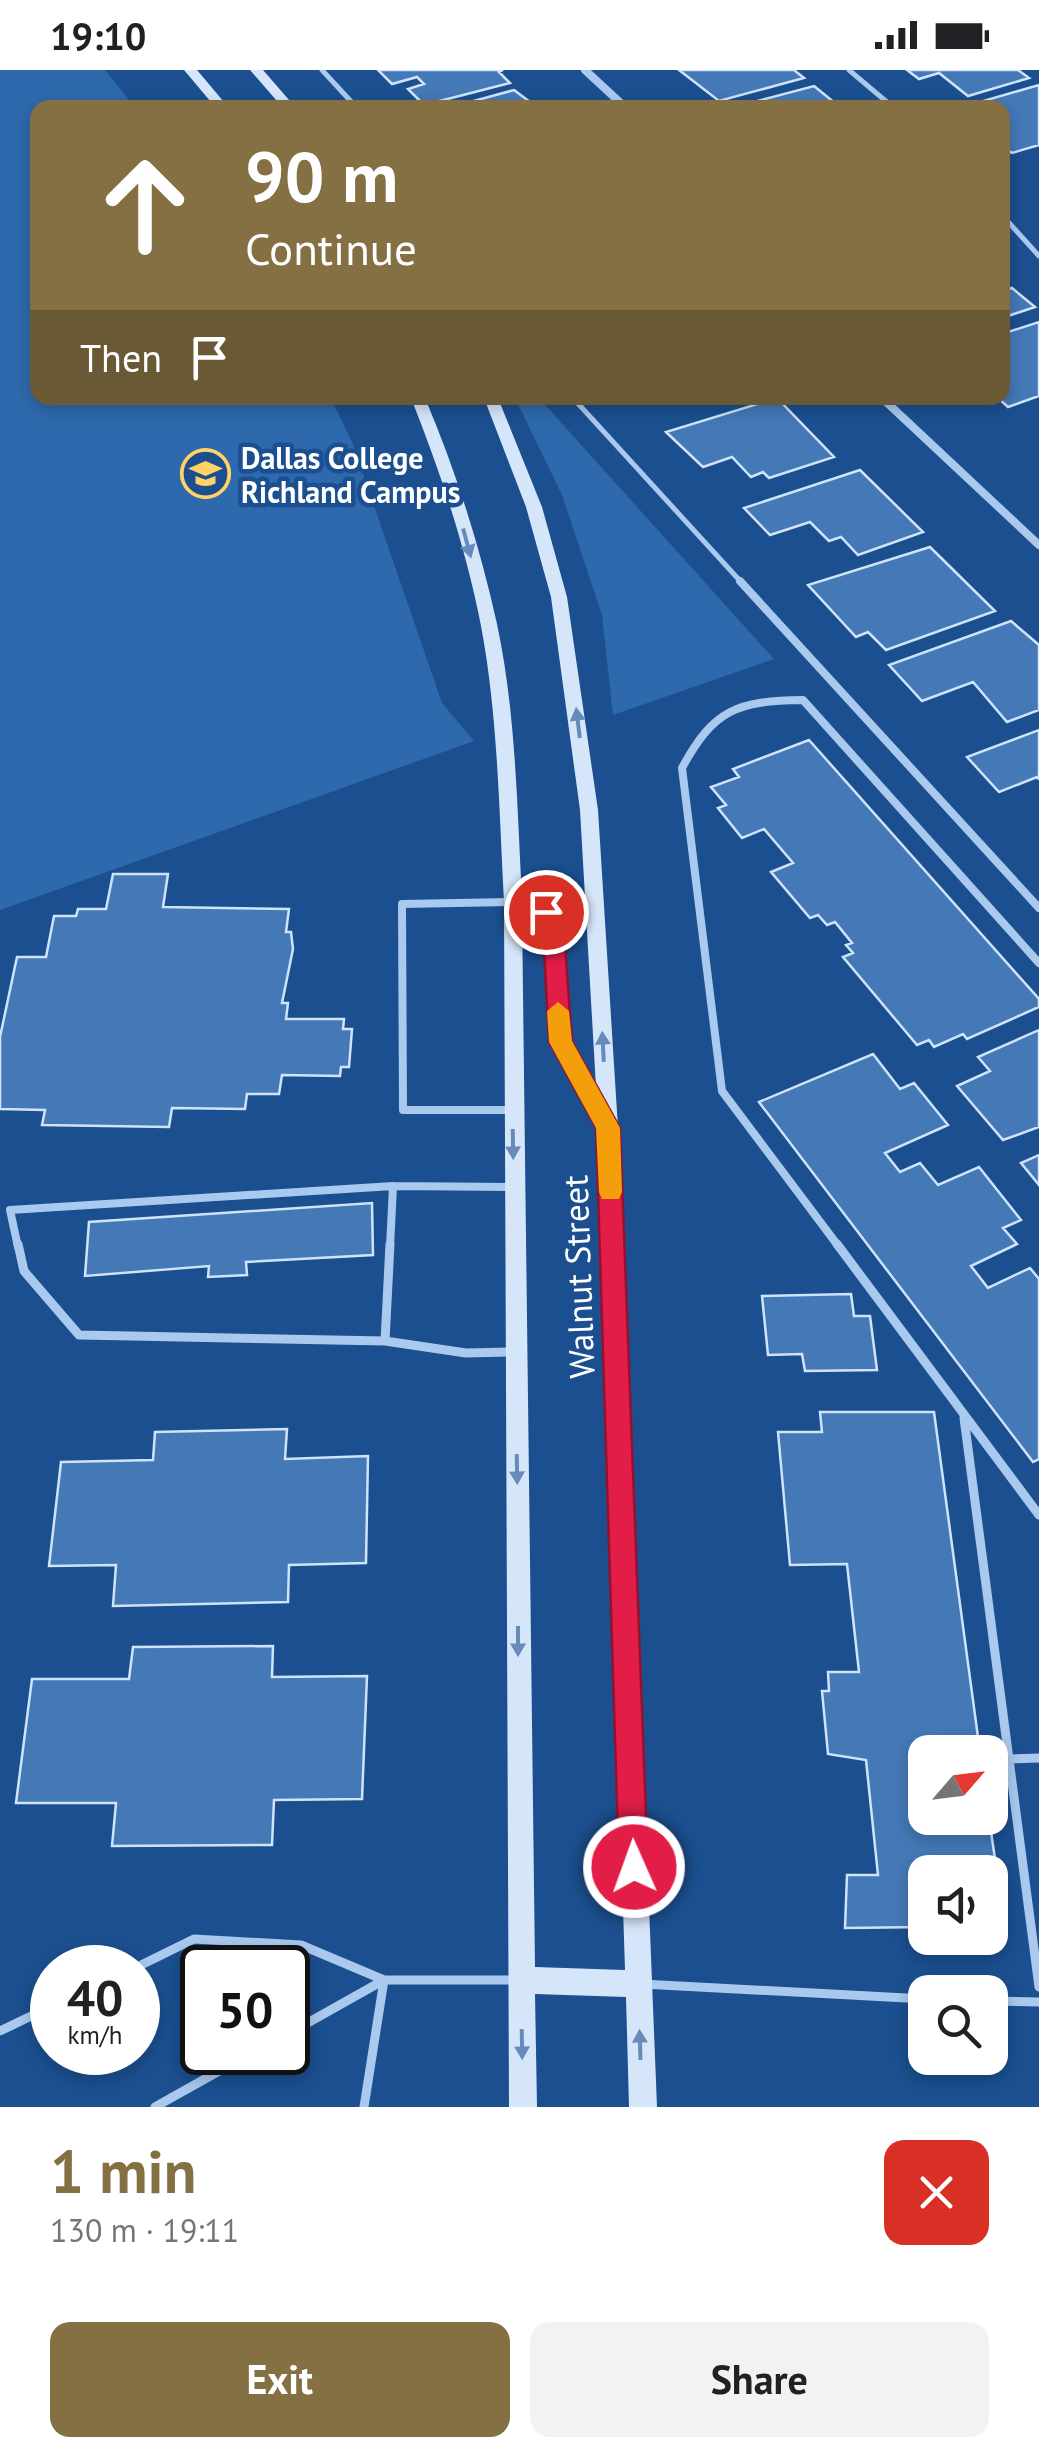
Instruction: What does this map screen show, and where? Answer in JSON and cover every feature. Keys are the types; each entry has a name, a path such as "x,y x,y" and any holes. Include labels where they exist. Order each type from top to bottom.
{"main road":[{"path":"190,70 216,100"},
{"path":"256,70 283,100"},
{"name":"Walnut Street","path":"421,405 446,466 489,626 504,744 513,902 523,2107"},
{"name":"Walnut Street","path":"495,405 534,507 559,596 590,810 608,1128 643,2107"},
{"path":"513,902 546,912 553,932 560,1042 608,1128"},
{"path":"521,1980 638,1984"}],"street":[{"path":"585,70 617,100"},
{"path":"889,405 1039,545"}],"lane":[{"path":"322,70 350,100"},
{"path":"848,70 884,100"},
{"path":"1010,224 1039,256"},
{"path":"579,405 1039,908"},
{"path":"1039,963 802,700 748,700 702,728 682,768 722,1091 1039,1515"},
{"path":"512,1110 403,1110 402,904 513,902"},
{"path":"513,1187 392,1186 10,1210 24,1271 78,1335 384,1341 466,1353 515,1352"},
{"path":"384,1341 392,1186"},
{"path":"963,1414 1004,1735"},
{"path":"1008,1760 1039,1758"},
{"path":"1008,1767 1039,1987"},
{"path":"160,1956 194,1940 301,1945 384,1980 521,1980"},
{"path":"310,2022 384,1980"},
{"path":"364,2107 384,1980"},
{"path":"638,1984 908,1998"},
{"path":"1008,2001 1039,2002"},
{"path":"0,2031 30,2017"},
{"path":"155,2107 213,2075"}],"shaded area":[{"name":"Dallas College Richland Campus","path":"0,70 105,70 129,100 30,100 30,405 334,405 352,442 442,703 474,741 0,910"},
{"path":"518,405 545,405 774,659 613,715 602,615 562,495"}],"building":[{"path":"378,70 503,70 499,72 510,83 444,100 419,100 408,89 424,84 417,77 392,84"},
{"path":"679,70 794,70 804,78 723,100"},
{"path":"907,70 1018,70 1029,78 968,96 939,73 919,79"},
{"path":"1039,85 1039,145 1010,152 1010,100 987,100"},
{"path":"814,86 831,100 761,100"},
{"path":"514,90 527,100 477,100"},
{"path":"1012,288 1035,307 1010,315"},
{"path":"1039,322 1039,396 1008,407 1006,405 1010,405 1010,331"},
{"path":"754,405 784,405 834,457 769,478 763,472 751,477 732,457 703,467 666,432"},
{"path":"860,470 923,532 858,555 841,537 829,541 810,522 770,535 744,508"},
{"path":"930,547 995,611 886,650 868,632 856,637 808,585"},
{"path":"1011,621 1039,645 1039,710 1007,722 973,682 922,701 889,665"},
{"path":"1039,730 1039,779 999,792 967,757"},
{"path":"809,740 1039,999 1039,1007 967,1039 963,1034 934,1047 929,1040 917,1045 843,957 853,953 846,945 852,943 835,922 827,925 818,915 810,918 771,872 793,863 764,829 742,838 718,808 726,805 711,787 739,777 733,769"},
{"path":"113,874 168,874 163,907 289,909 286,932 291,932 293,949 282,1003 288,1003 286,1019 344,1019 343,1029 352,1029 349,1067 341,1067 340,1076 282,1075 279,1094 247,1094 245,1109 172,1108 169,1127 42,1125 45,1110 0,1109 0,1037 17,957 46,957 54,916 76,916 78,909 106,909"},
{"path":"1039,1030 1039,1127 1003,1140 957,1086 990,1071 978,1057"},
{"path":"873,1054 900,1089 914,1083 948,1125 885,1153 900,1172 920,1163 938,1185 979,1167 1021,1220 1003,1228 1017,1244 971,1266 988,1288 1030,1268 1039,1279 1039,1459 1033,1462 759,1102"},
{"path":"1039,1155 1039,1185 1021,1163"},
{"path":"372,1203 373,1255 246,1262 247,1275 208,1277 209,1266 85,1276 89,1222"},
{"path":"851,1294 854,1316 870,1316 877,1370 805,1371 802,1354 768,1355 762,1296"},
{"path":"820,1412 934,1412 978,1735 908,1735 908,1835 991,1835 994,1855 908,1855 908,1927 845,1928 847,1875 878,1875 866,1760 828,1754 822,1691 829,1691 828,1672 859,1672 847,1564 790,1565 778,1432 822,1432"},
{"path":"287,1429 285,1459 368,1456 366,1563 289,1565 288,1602 113,1606 116,1565 49,1566 61,1462 153,1460 155,1432"},
{"path":"273,1646 272,1677 367,1676 362,1799 274,1800 272,1845 112,1846 116,1803 16,1803 32,1679 129,1679 133,1647"}],"slow traffic":[{"path":"558,1011 560,1042 608,1128 610,1192"}],"place":[{"name":"Dallas College Richland Campus","path":"206,474"}],"route":[{"path":"546,912 553,932 560,1042 608,1128 634,1867"}]}
